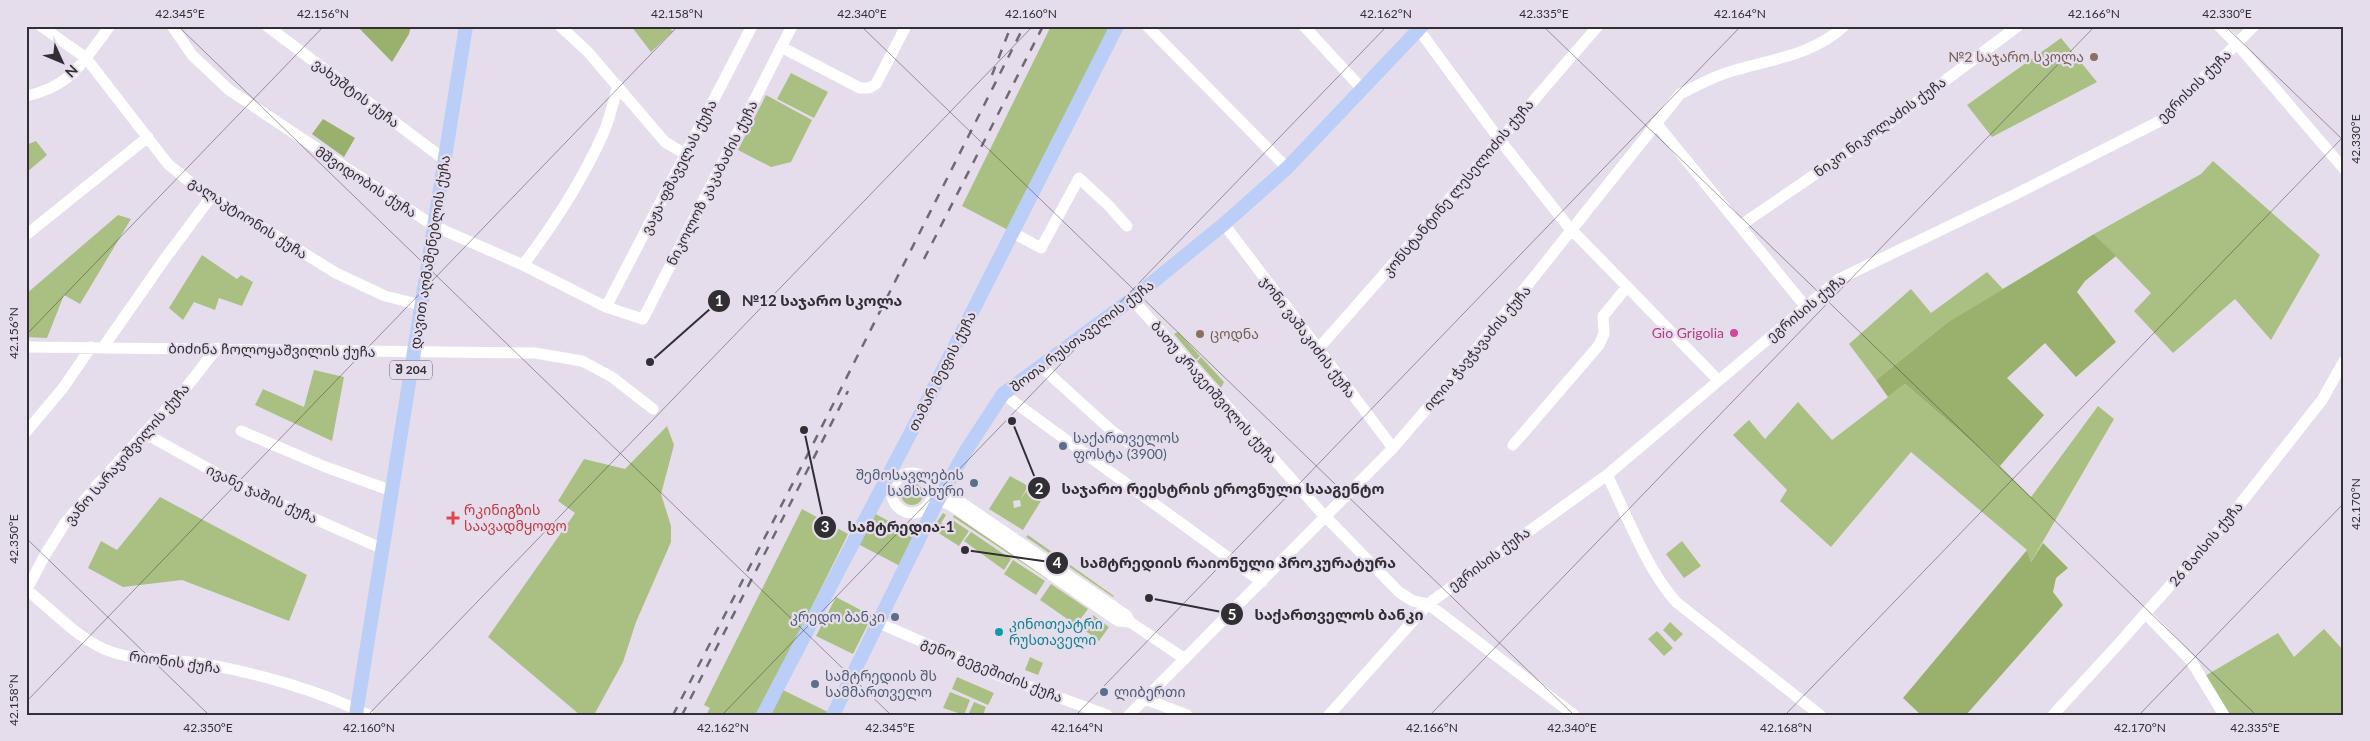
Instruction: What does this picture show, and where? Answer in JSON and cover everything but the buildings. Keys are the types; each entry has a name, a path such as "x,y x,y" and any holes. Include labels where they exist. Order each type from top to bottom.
{"main road":[{"name":"დავით აღმაშენებლის ქუჩა","path":"360,713 382,548 466,26"},
{"name":"თამარ მეფის ქუჩა","path":"763,715 1013,233 1117,26"},
{"name":"შოთა რუსთაველის ქუჩა","path":"833,715 879,623 934,497 1003,394 1132,299 1224,224 1287,168 1421,28"}],"street":[{"name":"გალაკტიონის ქუჩა","path":"40,26 86,58 168,164 212,197 336,273 386,296 421,305"},
{"path":"26,96 45,92 77,72 110,26"},
{"name":"მშვიდობის ქუჩა","path":"172,26 192,55 229,90 434,226 523,265 606,307 642,319"},
{"name":"ვახუშტის ქუჩა","path":"267,26 445,160"},
{"path":"560,26 588,52 665,142 685,154"},
{"name":"ვაჟა-ფშაველას ქუჩა","path":"606,307 752,26"},
{"name":"ნიკოლოზ კაკაბაძის ქუჩა","path":"642,319 792,26"},
{"path":"781,47 860,88 869,88 876,84 906,26"},
{"path":"1148,26 1287,168"},
{"path":"1304,26 1363,90"},
{"name":"კონსტანტინე ლესელიძის ქუჩა","path":"1317,350 1412,244 1499,139 1598,26"},
{"name":"ილია ჭავჭავაძის ქუჩა","path":"1129,715 1326,518 1393,448 1455,376 1680,94 1724,73 1788,56 1832,38 1844,26"},
{"name":"ნიკო ნიკოლაძის ქუჩა","path":"1741,225 1874,134 2018,26"},
{"path":"2218,26 2237,44 2344,169"},
{"name":"ეგრისის ქუჩა","path":"1329,715 1428,604 1607,475 1839,279 2016,194 2162,120 2254,26"},
{"path":"1421,28 1499,139 1572,230 1718,380"},
{"path":"523,265 549,230 580,179 604,133 618,86"},
{"path":"1656,123 1741,225 1805,306"},
{"path":"26,235 148,137"},
{"path":"1013,233 1041,248 1079,178 1108,204 1126,226"},
{"path":"104,346 164,260 212,197"},
{"name":"ჯონი ვაშაკიძის ქუჩა","path":"1224,224 1317,350 1393,448"},
{"path":"1513,445 1599,345 1604,334 1603,316 1627,287"},
{"name":"ბათუ კრავეიშვილის ქუჩა","path":"1132,299 1326,518 1399,592 1414,601 1428,604 1574,715"},
{"path":"26,432 63,388 91,346"},
{"name":"ბიძინა ჩოლოყაშვილის ქუჩა","path":"26,347 104,346 535,354 582,361 612,377 653,409"},
{"name":"ვანო სარაჯიშვილის ქუჩა","path":"27,589 65,523 185,389 217,348"},
{"name":"26 მაისის ქუჩა","path":"2052,715 2146,614 2229,519 2322,400 2344,361"},
{"path":"1042,364 1048,373 1112,431 1132,445"},
{"path":"1003,394 1262,582"},
{"path":"242,431 322,466 392,490"},
{"name":"ივანე ჯაშის ქუჩა","path":"144,433 238,486 382,548"},
{"path":"934,497 916,513 906,513 898,508 892,499 885,480 911,473 921,475 934,497 952,506 1118,621 1130,622 1185,659"},
{"path":"892,499 892,488 902,475"},
{"path":"1607,475 1649,560 1666,590 1676,602 1820,715"},
{"name":"რიონის ქუჩა","path":"27,589 84,639 106,650 138,660 204,664 296,686 360,713"},
{"path":"2146,614 2191,661 2224,715"},
{"name":"გენო გეგეშიძის ქუჩა","path":"879,623 1004,678 1106,715"},
{"path":"1145,699 1187,715"}],"green space":[{"path":"357,26 411,26 409,34 392,62"},
{"path":"631,26 666,26 673,31 651,52"},
{"path":"1051,26 1112,26 1008,230 962,206"},
{"path":"2061,38 2097,82 1992,137 1967,105"},
{"path":"791,73 828,92 814,118 777,99"},
{"path":"766,95 812,120 791,162 771,167 738,150"},
{"path":"323,119 355,138 344,157 312,134"},
{"path":"36,141 47,155 26,173 26,145"},
{"path":"2213,161 2320,255 2271,340 2235,299 2173,353 2134,311 2151,293 2094,234 2201,174"},
{"path":"118,215 131,219 80,304 64,295 47,338 26,337 26,294"},
{"path":"2094,234 2116,256 2085,281 2077,292 2116,342 2076,377 2045,343 2007,378 2044,415 2000,466 1905,384 1888,397 1876,380 1948,322"},
{"path":"202,255 237,279 241,275 253,282 242,306 219,298 215,310 194,302 183,320 169,308"},
{"path":"1987,272 2003,289 1948,322 1876,380 1849,344 1911,289 1931,313"},
{"path":"1178,332 1200,356 1196,360 1174,334"},
{"path":"1201,357 1224,382 1221,388 1197,361"},
{"path":"314,370 344,377 332,441 255,405 263,389 304,407"},
{"path":"1905,384 2000,466 2031,497 2098,406 2114,419 2031,562 2027,550 1911,452 1831,547 1780,501 1787,490 1733,435 1749,420 1765,439 1798,402 1832,440"},
{"path":"667,426 674,445 661,494 671,526 671,542 636,622 623,662 594,715 580,715 488,637 575,513 558,501 584,459 625,469"},
{"path":"1010,476 1028,486 1020,500 1029,487 1044,496 1023,530 989,509","holes":["1020,500 1021,506 1014,508 1013,501"]},
{"path":"912,483 920,486 923,494 920,502 912,505 904,502 901,494 904,486"},
{"path":"160,497 307,575 289,621 182,580 123,587 88,568 101,541 117,550"},
{"path":"802,509 848,534 758,715 706,715 710,708 704,705"},
{"path":"874,513 916,536 900,566 858,544"},
{"path":"943,513 946,515 941,523 946,526 951,519 969,531 959,546 932,529"},
{"path":"954,515 1048,578 953,517"},
{"path":"971,532 1011,559 1004,570 964,541"},
{"path":"1028,535 1114,596 1026,537"},
{"path":"1682,541 1701,566 1684,578 1666,554"},
{"path":"2043,543 2068,568 2056,578 2053,592 2063,605 1966,715 1921,715 1903,698 2027,550 2031,562"},
{"path":"1013,560 1045,581 1036,595 1004,574"},
{"path":"1051,584 1088,609 1076,625 1040,600"},
{"path":"836,597 872,616 853,654 816,636"},
{"path":"1093,615 1109,627 1099,641 1083,629"},
{"path":"1670,622 1683,634 1675,642 1663,630"},
{"path":"2324,629 2344,651 2344,715 2229,715 2205,676 2278,633 2294,657"},
{"path":"1657,631 1673,648 1664,656 1648,639"},
{"path":"1030,657 1043,663 1038,675 1025,670"},
{"path":"957,677 994,693 988,705 952,689"},
{"path":"783,690 828,712 826,715 771,715"},
{"path":"950,692 970,700 964,715 943,708"},
{"path":"974,702 986,707 983,715 968,715"}],"railway":[{"path":"992,75 1011,26"},
{"path":"673,715 809,452 1024,26"},
{"path":"924,259 1043,26"},
{"path":"682,715 848,391"}],"place":[{"name":"№2 საჯარო სკოლა","path":"2094,57"},
{"name":"Gio Grigolia","path":"1734,333"},
{"name":"ცოდნა","path":"1200,334"},
{"name":"№12 საჯარო სკოლა","path":"650,362"},
{"name":"საჯარო რეესტრის ეროვნული სააგენტო","path":"1012,421"},
{"name":"სამტრედია-1","path":"804,430"},
{"name":"საქართველოს ფოსტა (3900)","path":"1063,446"},
{"name":"შემოსავლების სამსახური","path":"974,483"},
{"name":"რკინიგზის საავადმყოფო","path":"453,518"},
{"name":"სამტრედიის რაიონული პროკურატურა","path":"965,550"},
{"name":"საქართველოს ბანკი","path":"1149,598"},
{"name":"კრედო ბანკი","path":"895,617"},
{"name":"კინოთეატრი რუსთაველი","path":"999,632"},
{"name":"სამტრედიის შს სამმართველო","path":"815,684"},
{"name":"ლიბერთი","path":"1104,692"}]}
